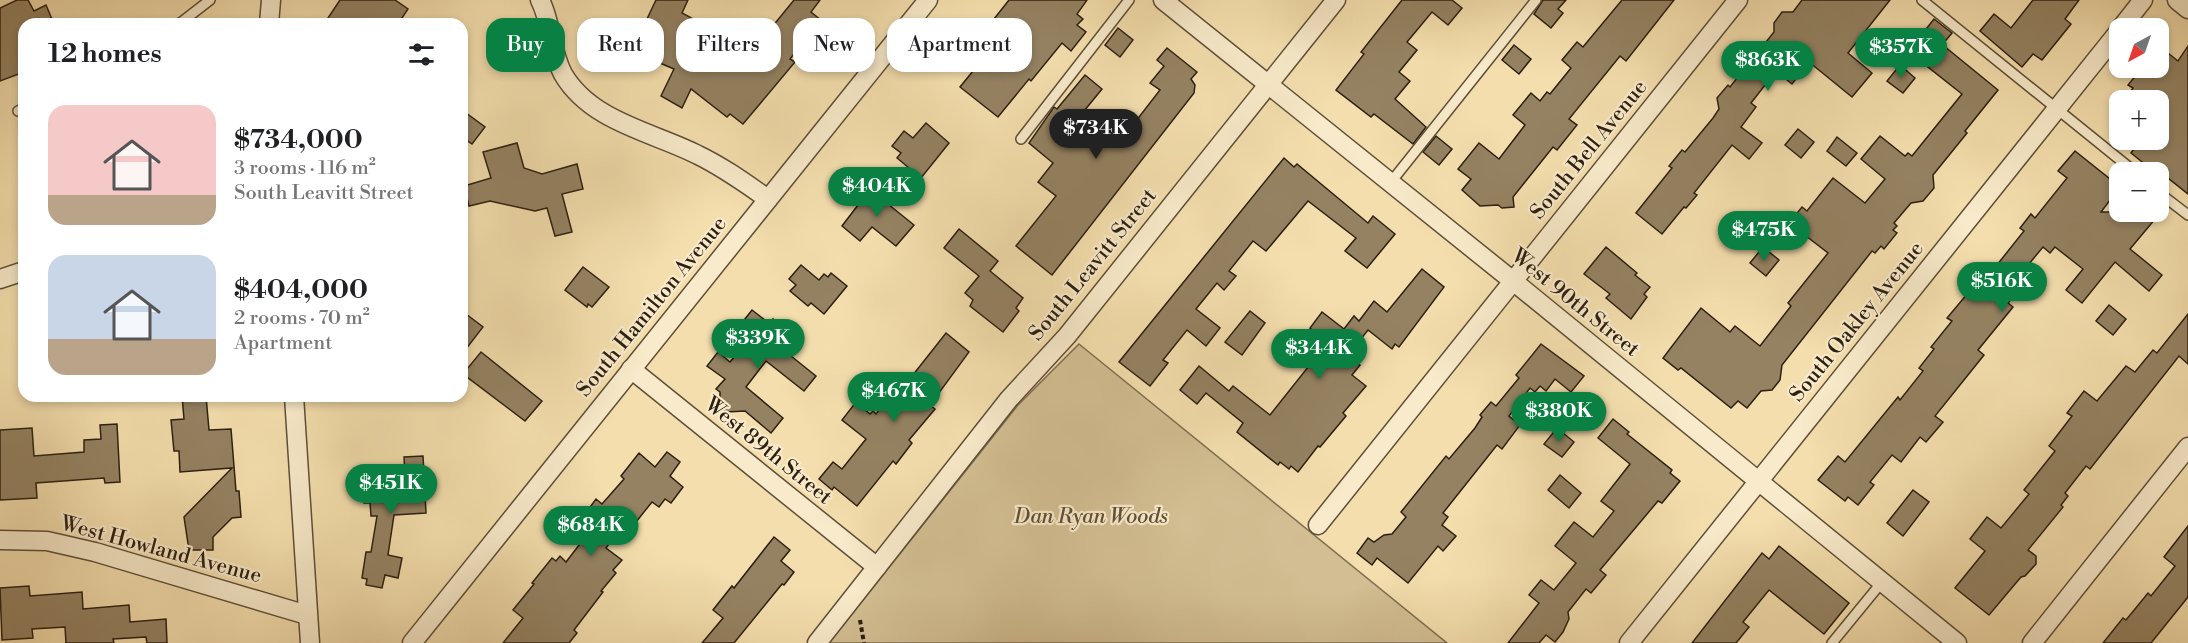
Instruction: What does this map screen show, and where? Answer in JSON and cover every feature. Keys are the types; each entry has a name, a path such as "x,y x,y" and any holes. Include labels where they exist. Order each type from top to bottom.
{"street":[{"path":"270,18 271,0"},
{"name":"South Hamilton Avenue","path":"412,643 928,0"},
{"name":"West 90th Street","path":"1163,0 1391,182 1957,643"},
{"name":"South Leavitt Street","path":"817,643 1009,399 1067,336 1336,0"},
{"name":"South Bell Avenue","path":"1317,525 1738,0"},
{"name":"South Oakley Avenue","path":"2129,18 2143,0"},
{"path":"2176,0 2188,9"},
{"path":"548,5 553,48 563,73 575,90 594,107 617,120 698,155 768,199"},
{"name":"South Oakley Avenue","path":"1629,643 2109,43"},
{"path":"0,279 18,273"},
{"name":"West 89th Street","path":"631,369 877,567"},
{"path":"294,402 310,643"},
{"path":"2032,643 2188,447"},
{"name":"West Howland Avenue","path":"0,540 47,541 95,552 307,615"}],"lane":[{"path":"187,18 210,0"},
{"path":"1021,139 1129,0"},
{"path":"1391,182 1536,0"},
{"path":"1922,0 2122,162"},
{"path":"2169,200 2188,215"},
{"path":"1832,643 1882,582"}],"green space":[{"name":"Dan Ryan Woods","path":"1079,344 1447,643 829,643 1018,405"}],"building":[{"path":"17,0 28,0 34,11 46,5 51,18 18,18 18,74 0,81 0,8"},
{"path":"340,0 395,0 408,9 402,18 328,18"},
{"path":"656,0 688,0 682,13 691,18 676,18 676,72 781,72 779,18 794,0 820,0 811,12 818,18 793,18 793,55 790,59 793,64 743,124 730,114 727,117 691,89 682,108 661,96 674,69 664,65 664,18 647,18"},
{"path":"1009,0 1087,0 1077,14 1083,19 1077,25 1086,32 1071,51 1062,43 998,117 960,87 972,72 1032,72 1032,18 995,18"},
{"path":"1402,0 1452,0 1462,8 1448,25 1432,12 1407,42 1417,50 1399,72 1410,81 1395,99 1426,127 1413,144 1374,114 1371,117 1336,90 1364,54 1361,52"},
{"path":"1543,0 1566,0 1558,9 1563,13 1551,28 1534,14"},
{"path":"1622,0 1674,0 1626,61 1620,56 1569,119 1577,125 1557,150 1553,147 1513,197 1514,207 1480,206 1462,190 1471,179 1458,169 1479,143 1499,159 1525,125 1513,115 1531,93 1540,101 1547,92 1550,94 1571,68 1562,60 1577,42 1583,47"},
{"path":"1802,0 1890,0 1848,53 1872,73 1852,97 1809,62 1792,84 1776,71 1751,103 1756,107 1741,127 1762,143 1749,159 1732,145 1694,193 1697,195 1662,234 1636,213 1672,168 1669,166 1682,150 1685,152 1713,118 1719,109 1717,98 1728,85 1730,87 1774,32 1774,23 1782,12 1793,12"},
{"path":"2033,0 2079,0 2065,19 2071,24 2042,60 2033,54 2022,67 1980,31 1994,14 2011,28"},
{"path":"1934,19 1952,33 1936,52 1919,38"},
{"path":"1118,28 1133,40 1120,57 1105,45"},
{"path":"1514,45 1531,59 1519,74 1502,60"},
{"path":"1944,46 1998,90 1933,175 1934,188 1923,201 1911,203 1894,223 1897,226 1893,230 1897,233 1884,249 1881,246 1875,253 1872,251 1782,365 1780,380 1772,390 1761,391 1747,408 1738,401 1731,408 1681,368 1678,370 1663,358 1701,308 1730,332 1735,326 1760,346 1791,306 1788,303 1828,253 1789,223 1802,207 1807,211 1833,178 1865,203 1885,179 1861,159 1880,136 1905,156 1908,153 1912,156 1962,94 1928,67"},
{"path":"2188,46 2188,194 2169,179 2169,162 2142,162 2131,153 2133,150 2169,150 2169,90 2132,90 2133,88 2128,85 2134,78 2169,78 2169,54 2178,61"},
{"path":"1167,48 1197,72 1191,79 1195,85 1194,93 1052,275 1016,246 1056,196 1038,182 1053,163 1029,143 1054,107 1057,109 1085,75 1102,89 1080,116 1111,141 1130,117 1136,121 1160,90 1150,83 1164,66 1157,60"},
{"path":"1900,65 1915,78 1903,93 1887,81"},
{"path":"468,114 485,127 472,144 468,141"},
{"path":"926,123 949,143 921,178 897,158 901,153 892,146 904,131 913,138"},
{"path":"1798,129 1814,142 1801,158 1785,145"},
{"path":"1436,136 1452,149 1439,165 1423,152"},
{"path":"1837,137 1857,153 1846,166 1827,151"},
{"path":"517,143 524,168 542,174 577,164 583,189 562,194 572,232 555,236 547,208 535,211 490,201 469,206 468,185 491,178 483,152"},
{"path":"2075,151 2109,178 2109,201 2101,212 2109,212 2109,222 2153,222 2130,249 2162,275 2149,291 2115,262 2082,303 2066,290 2083,269 2055,247 2050,253 2043,247 2019,276 2026,281 2008,303 2013,307 1978,350 1984,355 1935,416 1943,422 1926,442 1920,437 1901,462 1892,455 1870,482 1874,485 1858,505 1848,497 1845,501 1818,480 1838,456 1845,462 1898,397 1900,400 1923,371 1919,368 1934,349 1931,347 1952,321 1947,318 1973,287 1977,290 2024,231 2020,228 2031,214 2035,218 2067,178 2058,171"},
{"path":"1284,158 1294,167 1297,164 1368,223 1373,216 1395,234 1367,268 1345,251 1356,238 1308,201 1266,251 1253,241 1229,271 1236,276 1224,290 1217,283 1196,309 1220,328 1206,346 1187,330 1163,360 1168,363 1150,386 1119,362"},
{"path":"874,184 887,195 883,200 914,225 896,246 872,227 860,241 842,226"},
{"path":"959,229 998,261 990,271 1023,298 1016,308 1019,311 1003,332 970,306 973,300 965,293 979,276 944,248"},
{"path":"1606,247 1650,287 1644,294 1647,297 1631,319 1606,298 1610,294 1584,274"},
{"path":"1763,247 1779,260 1766,276 1750,263"},
{"path":"801,265 819,280 824,274 828,277 831,273 847,286 824,314 811,303 808,306 790,291 796,285 789,279"},
{"path":"583,267 609,287 592,307 588,304 587,307 565,290"},
{"path":"1422,269 1444,287 1399,347 1395,344 1392,349 1368,330 1348,355 1360,365 1352,375 1366,386 1343,413 1346,416 1298,472 1291,466 1289,469 1280,462 1278,465 1237,432 1243,423 1206,393 1197,404 1180,390 1199,366 1229,391 1233,386 1270,415 1328,342 1310,328 1322,312 1344,329 1354,316 1359,321 1374,301 1387,312"},
{"path":"2109,305 2126,319 2113,335 2096,321"},
{"path":"752,310 770,324 773,319 792,335 781,348 816,376 804,391 766,361 746,387 783,418 771,433 745,411 726,412 720,406 720,392 716,389 725,379 707,366 718,352 730,362 753,334 741,324"},
{"path":"1250,311 1265,323 1242,355 1225,342"},
{"path":"2188,314 2188,364 2179,356 2090,469 2086,466 2065,493 2068,496 2061,505 2063,507 2028,550 2036,556 2036,564 2025,576 2021,577 1989,615 1955,588 1985,551 1970,539 1987,517 2001,528 2029,494 2024,490 2055,451 2049,446 2072,416 2067,413 2084,391 2097,401 2126,366 2135,372 2153,350 2157,353"},
{"path":"468,316 483,327 468,346"},
{"path":"946,333 969,352 930,405 935,409 909,440 912,443 896,464 893,461 857,506 834,487 832,490 819,479 833,462 842,469 866,439 842,420 856,402 870,414 873,411 876,414 902,382 905,385"},
{"path":"1541,344 1584,376 1571,392 1555,379 1546,391 1540,386 1535,392 1530,388 1509,416 1520,425 1502,449 1497,445 1443,513 1448,517 1442,525 1456,536 1443,551 1438,546 1408,583 1377,558 1372,565 1357,553 1368,538 1374,542 1384,535 1392,534 1406,517 1401,512 1446,456 1449,459 1475,428 1482,417 1480,415 1491,402 1496,406 1519,378 1516,375"},
{"path":"481,352 542,401 525,421 468,378 468,368"},
{"path":"183,402 207,402 209,430 231,429 236,491 239,491 241,517 232,518 213,537 213,550 189,550 184,517 232,468 180,472 179,451 174,451 171,420 184,419"},
{"path":"1613,419 1629,432 1627,434 1672,470 1670,473 1680,481 1662,503 1658,501 1600,570 1606,575 1591,593 1586,589 1568,612 1569,619 1555,642 1546,635 1539,643 1508,643 1539,603 1529,595 1541,580 1554,590 1576,563 1555,546 1574,522 1593,537 1614,511 1601,501 1630,464 1598,438"},
{"path":"117,424 120,482 105,483 104,478 36,483 37,498 0,500 0,430 32,428 34,456 84,452 84,440 101,439 100,425"},
{"path":"1557,428 1574,442 1562,457 1544,444"},
{"path":"667,452 680,462 670,476 683,487 671,503 665,499 659,507 652,502 632,527 625,522 606,548 622,560 613,570 616,573 601,591 603,592 574,630 577,633 569,643 503,643 523,618 513,610 534,584 532,583 552,558 556,561 560,556 566,562 596,523 585,514 596,499 602,504 624,479 621,476 639,453 655,467"},
{"path":"423,456 426,513 394,515 388,555 402,558 398,578 385,575 382,588 366,585 367,579 362,578 366,552 371,552 377,516 371,516 370,503 364,503 363,496 358,496 357,479 405,476 404,457"},
{"path":"1560,475 1581,493 1569,508 1548,490"},
{"path":"1913,490 1929,502 1903,536 1887,523"},
{"path":"2188,526 2188,597 2151,643 2103,643 2123,618 2126,620 2148,593 2151,596 2175,566 2164,557"},
{"path":"774,537 790,550 781,561 794,572 734,643 702,643 723,618 713,610 732,586 734,588"},
{"path":"1779,546 1849,603 1824,634 1769,590 1743,622 1749,627 1736,643 1692,643 1762,553 1769,559"},
{"path":"29,586 30,596 82,592 83,609 129,605 130,622 166,619 167,643 147,643 146,637 113,639 114,643 66,643 65,627 32,629 33,638 2,640 0,588"}]}
